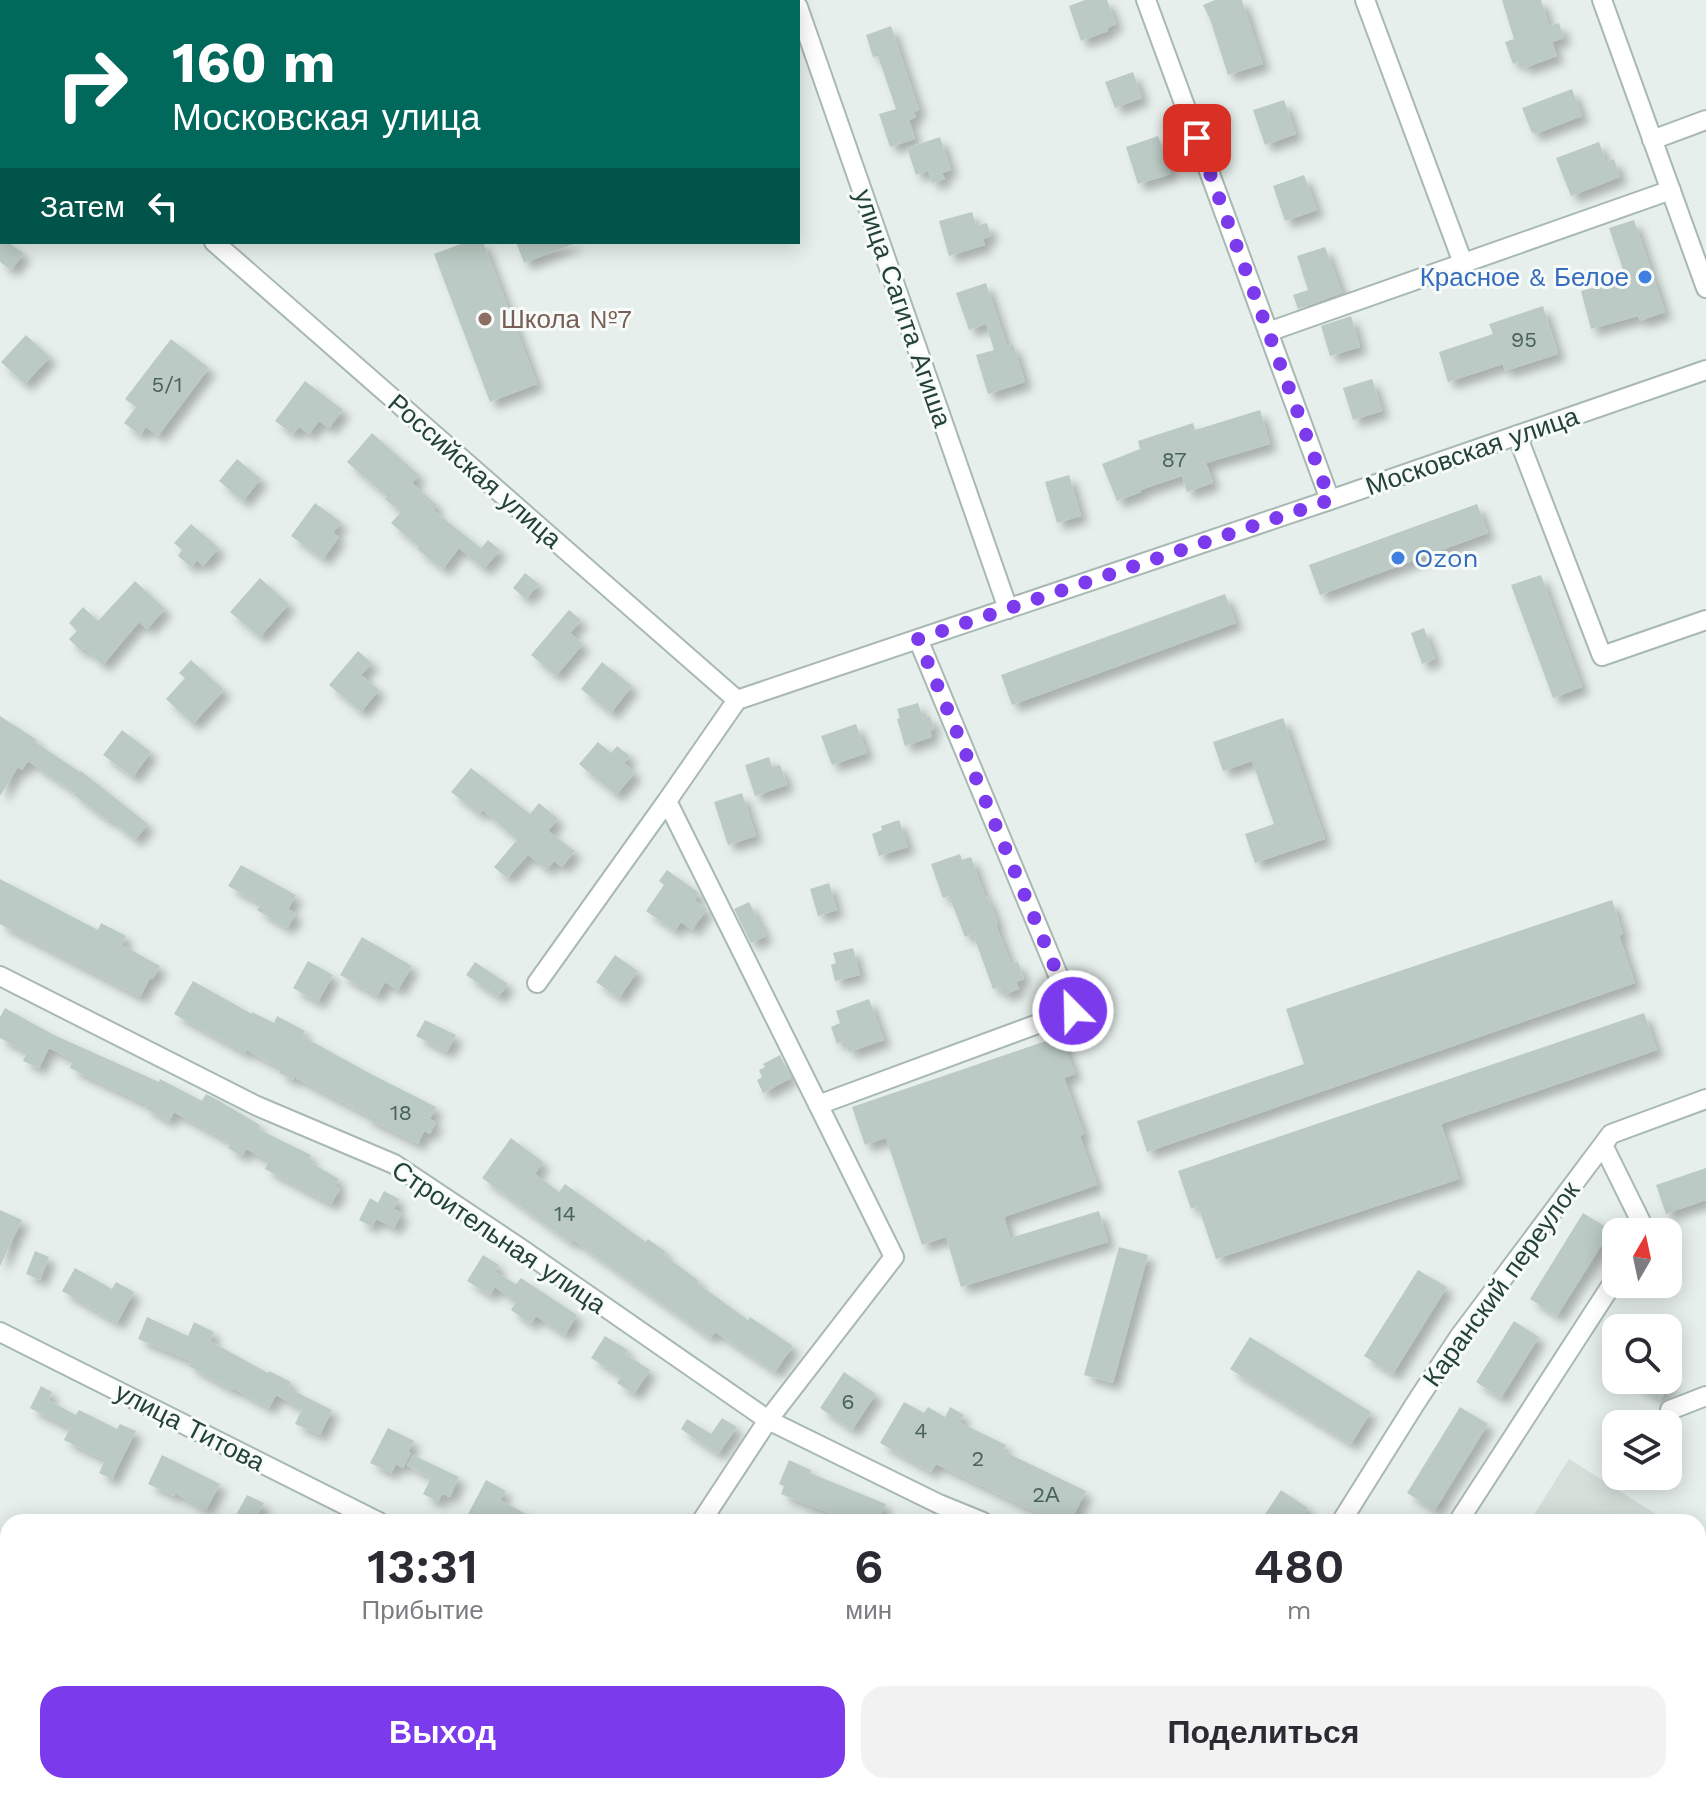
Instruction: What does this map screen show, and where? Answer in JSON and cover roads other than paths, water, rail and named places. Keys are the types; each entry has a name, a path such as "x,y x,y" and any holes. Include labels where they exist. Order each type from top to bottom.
{"street":[{"path":"1146,0 1330,500"},
{"path":"1365,0 1463,263"},
{"path":"1602,0 1706,288"},
{"name":"улица Сагита Агиша","path":"800,12 1008,609"},
{"path":"1652,140 1706,120"},
{"path":"1268,332 1671,190"},
{"name":"Российская улица","path":"216,244 737,700"},
{"name":"Московская улица","path":"737,700 1706,370"},
{"path":"1517,435 1602,656 1705,624"},
{"path":"818,1105 1073,1011 918,639"},
{"path":"537,983 737,700"},
{"path":"667,801 894,1257 768,1420 706,1514"},
{"name":"Строительная улица","path":"0,976 257,1106 394,1164 768,1420 963,1514"},
{"name":"Каранский переулок","path":"1346,1514 1459,1337 1611,1134 1706,1099"},
{"path":"1603,1145 1639,1218"},
{"path":"1463,1514 1603,1298"},
{"name":"улица Титова","path":"0,1332 363,1514"},
{"path":"1670,1410 1706,1396"}],"place":[{"name":"Красное & Белое","path":"1645,277"},
{"name":"Школа №7","path":"485,319"},
{"name":"Ozon","path":"1398,558"}]}
